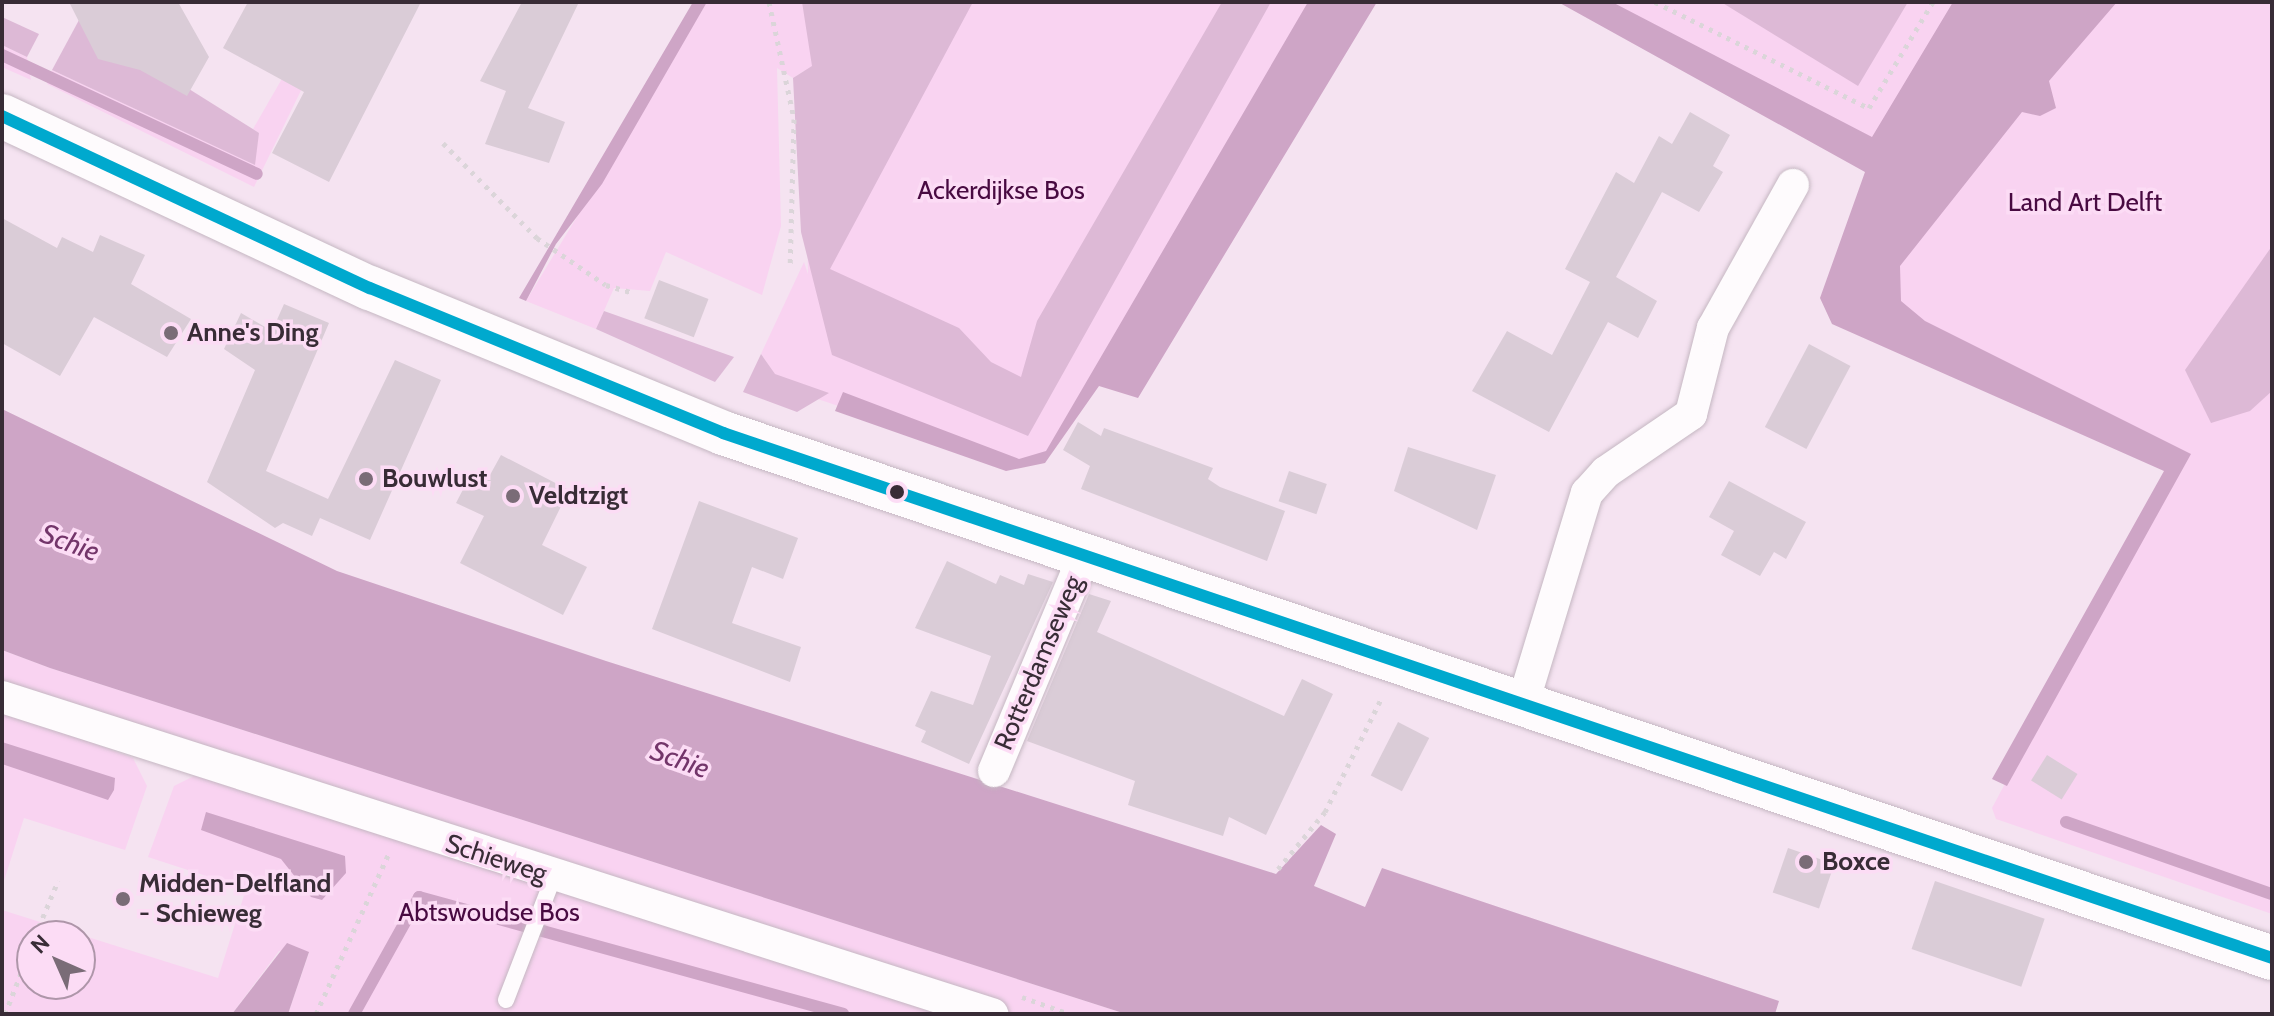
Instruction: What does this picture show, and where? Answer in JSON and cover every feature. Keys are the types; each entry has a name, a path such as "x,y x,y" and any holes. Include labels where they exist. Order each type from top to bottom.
{"street":[{"name":"Rotterdamseweg","path":"2,116 367,287 723,433 2272,958"},
{"path":"1523,703 1587,493 1606,472 1691,414 1713,328 1793,185"},
{"name":"Rotterdamseweg","path":"994,771 1084,556"},
{"name":"Schieweg","path":"2,697 400,827 548,892 794,945 992,1014"}],"lane":[{"path":"506,1000 548,892"}],"path":[{"path":"769,2 794,119 790,267"},
{"path":"1655,2 1869,108 1933,2"},
{"path":"443,143 542,242 606,285 634,293"},
{"path":"1278,869 1325,812 1399,663"},
{"path":"316,1014 400,827"},
{"path":"42,920 58,881"},
{"path":"5,1014 16,986"}],"green space":[{"path":"344,2 254,187 47,84 52,70 254,164 259,133 253,129 321,11"},
{"name":"Ackerdijkse Bos","path":"707,2 1329,2 1045,457 1014,466 768,382 772,370 761,354 804,262 808,274 804,71 793,78 777,68 781,226 762,295 666,252 650,291 614,288 596,329 526,301"},
{"name":"Land Art Delft","path":"1580,2 2272,2 2272,914 1996,819 1992,808 2176,464 1866,301 1899,184"},
{"path":"2,45 27,57 31,80 2,67"},
{"name":"Abtswoudse Bos","path":"2,650 1126,1014 288,1014 309,953 279,951 232,1014 2,1014 2,910 34,920 16,920 16,1000 96,1000 96,940 218,978 246,889 148,857 174,786 200,773 374,806 2,681"},
{"path":"2,709 133,758 147,786 125,850 24,818 2,887"}],"shaded area":[{"path":"802,2 973,2 830,269 959,328 991,362 1021,377 1037,321 1222,2 1271,2 1028,436 832,355 801,232 793,78 812,66"},
{"path":"1721,2 1908,2 1858,86"},
{"path":"2,17 39,34 27,57 2,45"},
{"path":"79,20 259,133 255,165 52,70"},
{"path":"2272,246 2272,391 2250,411 2211,423 2185,370"},
{"path":"604,311 734,357 715,382 596,329"},
{"path":"761,354 775,374 829,393 797,412 743,392"}],"water":[{"path":"693,2 707,2 602,184 556,244 526,301 519,298"},
{"path":"1308,2 1377,2 1138,398 1099,386 1045,463 1006,471 835,411 843,392 1019,459 1046,451"},
{"path":"1558,2 1612,2 1872,137 1953,2 2117,2 2049,81 2056,108 2040,116 2022,112 1900,266 1901,301 1925,321 2191,454 2007,786 1992,779 2164,471 1832,324 1820,298 1865,172"},
{"name":"Schie","path":"2,409 337,571 606,661 1276,874 1321,825 1336,834 1314,886 1365,907 1382,868 1779,1001 1775,1014 1126,1014 50,668 2,650"},
{"path":"2,742 115,778 114,790 108,800 2,764"},
{"path":"206,812 345,856 346,873 322,900 311,897 281,859 201,830"},
{"path":"287,943 309,952 288,1014 232,1014"}],"building":[{"path":"69,2 178,2 209,57 187,96 140,70 98,59"},
{"path":"248,2 421,2 329,182 272,153 304,92 223,48"},
{"path":"522,2 579,2 528,108 565,122 549,163 485,144 506,91 480,81"},
{"path":"1690,112 1730,135 1713,166 1723,172 1699,212 1662,192 1616,277 1657,301 1638,338 1608,322 1549,432 1472,391 1507,331 1552,355 1590,282 1565,269 1616,172 1634,183 1659,136 1672,144"},
{"path":"2,218 57,248 62,237 93,252 100,235 145,255 131,284 191,319 167,357 94,317 60,376 2,343"},
{"path":"659,280 708,299 694,337 644,318"},
{"path":"284,304 329,323 266,471 328,499 395,360 441,380 370,540 320,518 312,536 283,523 275,528 207,482 255,370 224,349 241,313 272,331"},
{"path":"1809,344 1850,366 1806,449 1765,427"},
{"path":"1078,422 1101,436 1104,428 1213,468 1208,479 1220,487 1285,511 1267,561 1081,489 1090,466 1063,450"},
{"path":"1408,447 1496,475 1477,530 1394,491"},
{"path":"501,455 569,490 542,545 587,567 563,615 460,563 484,516 456,503 470,476 485,484"},
{"path":"1289,471 1327,484 1316,514 1279,501"},
{"path":"1729,481 1806,522 1786,559 1774,552 1760,576 1721,555 1734,531 1709,517"},
{"path":"699,501 798,538 783,579 752,567 732,623 801,647 790,682 652,629"},
{"path":"947,561 996,584 1000,575 1024,585 1028,574 1053,582 969,764 921,742 926,731 915,726 931,691 973,705 991,656 915,628"},
{"path":"1089,594 1111,601 1097,632 1284,716 1302,679 1333,694 1266,835 1229,817 1223,836 1128,805 1135,781 1027,741"},
{"path":"1398,722 1429,738 1402,791 1371,775"},
{"path":"2047,755 2078,774 2062,800 2031,780"},
{"path":"1788,848 1834,864 1819,908 1773,892"},
{"path":"1935,881 2045,919 2021,987 1912,949"}],"waterway":[{"path":"2,55 257,174"},
{"path":"2066,822 2272,894"},
{"path":"354,1014 419,897 843,1014"}],"transit line":[{"path":"2,116 370,288 723,433 2272,958"}],"place":[{"name":"Anne's Ding","path":"171,333"},
{"name":"Bouwlust","path":"366,479"},
{"name":"Veldtzigt","path":"513,496"},
{"name":"Boxce","path":"1806,862"},
{"name":"Midden-Delfland - Schieweg","path":"123,899"}]}
